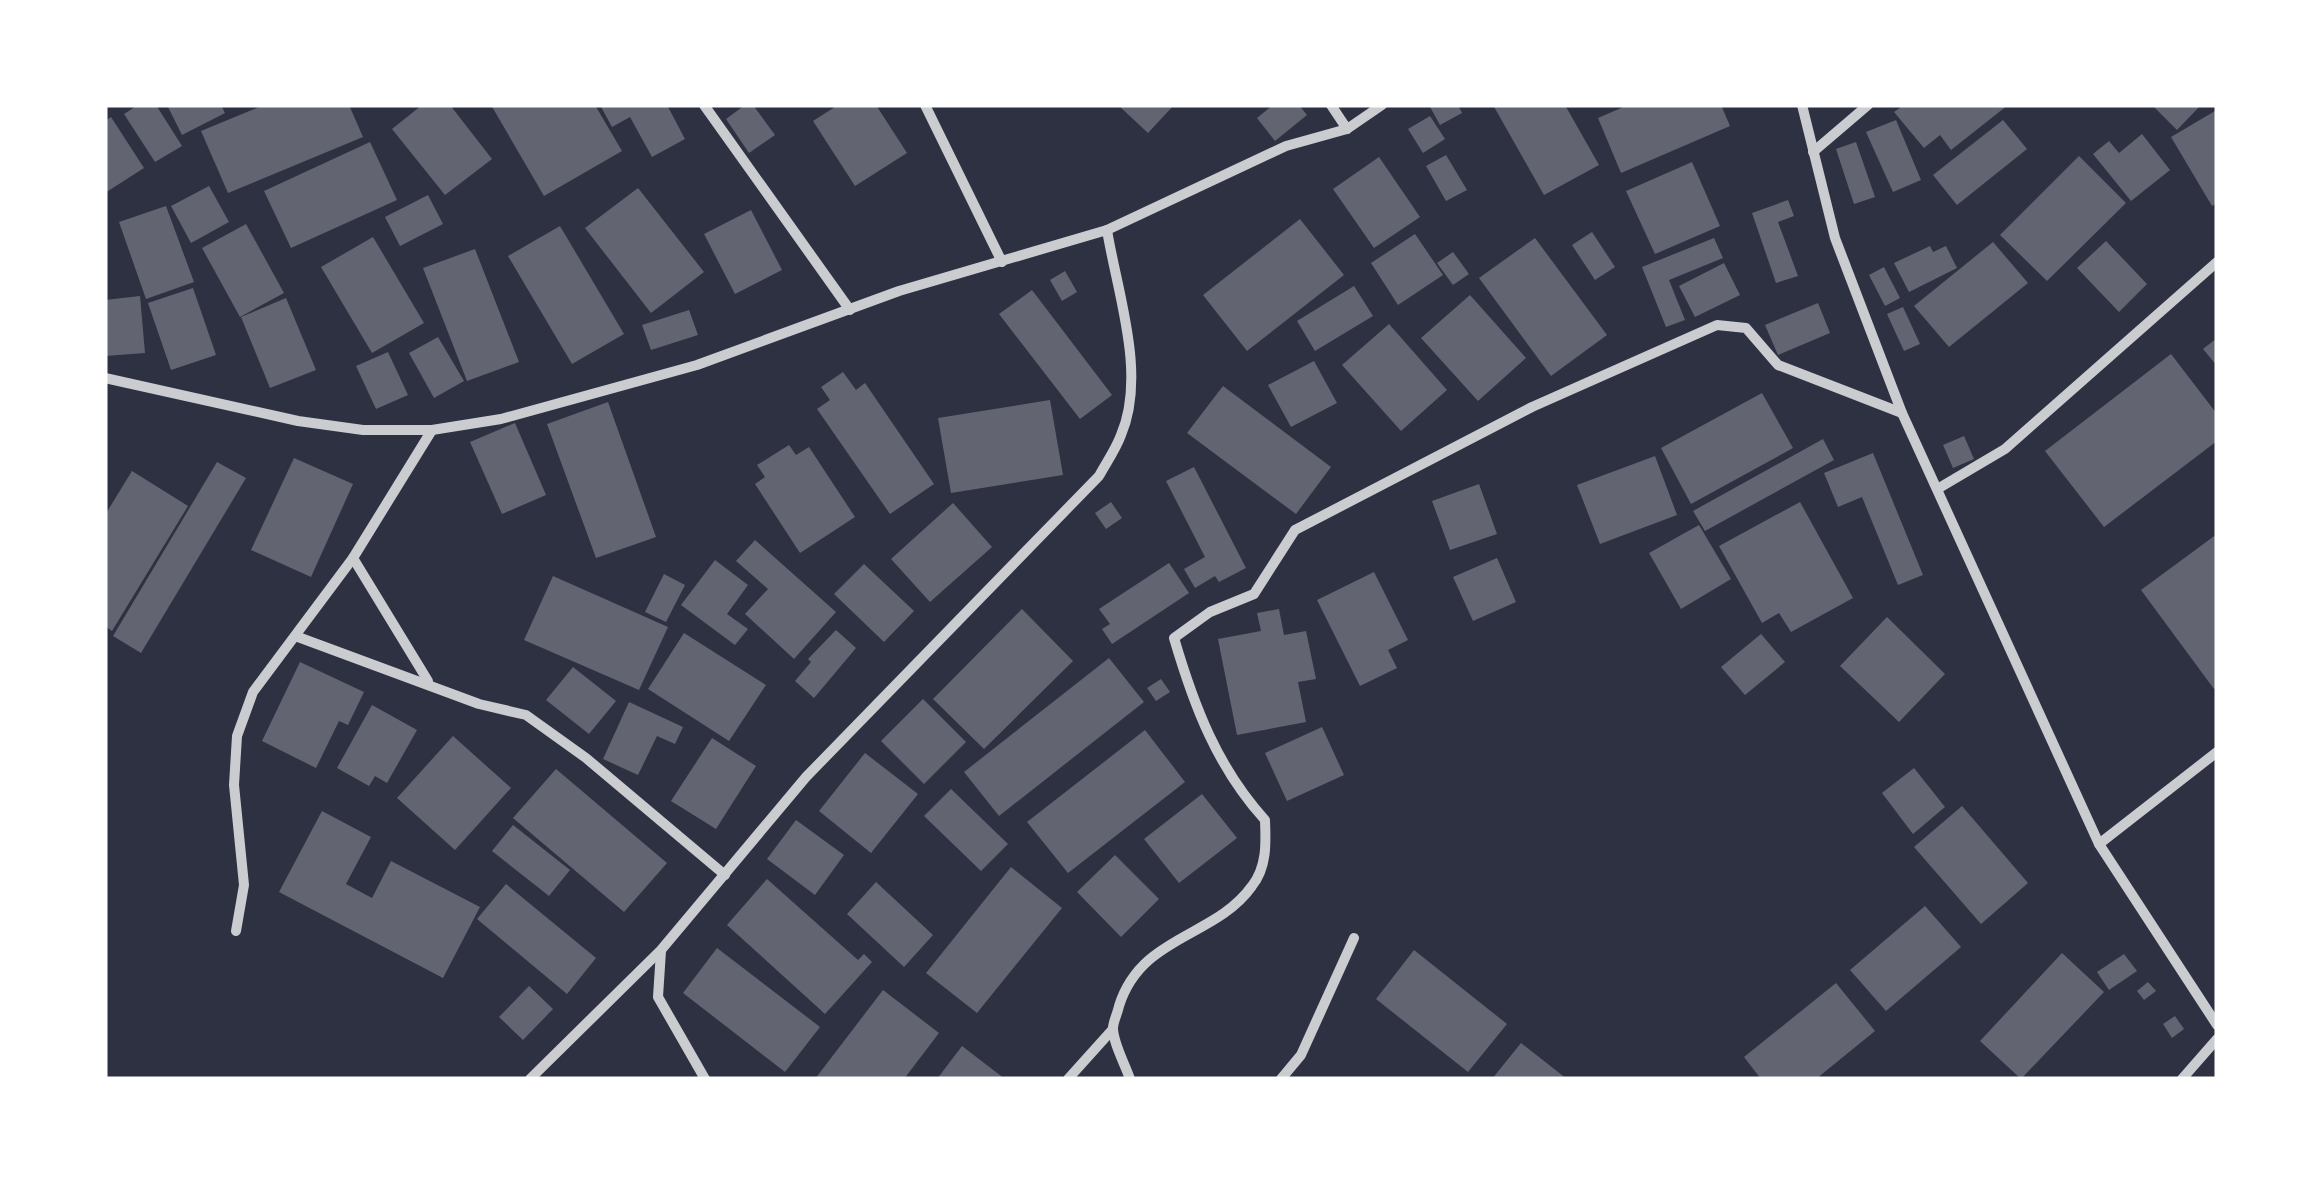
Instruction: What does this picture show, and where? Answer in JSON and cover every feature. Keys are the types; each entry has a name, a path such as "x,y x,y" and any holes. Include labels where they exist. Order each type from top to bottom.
{"street":[{"path":"704,105 850,310"},
{"path":"925,105 1002,262"},
{"path":"1331,105 1347,129"},
{"path":"105,378 298,421 362,430 432,430 501,419 697,365 850,310 1107,230 1286,146 1347,129 1382,105"},
{"path":"1802,105 1835,238 1902,413 2099,844 2217,1025"},
{"path":"1813,152 1868,105"},
{"path":"530,1079 661,950 806,777 1099,476 1122,434 1131,394 1129,352 1107,230"},
{"path":"1938,488 2005,449 2217,262"},
{"path":"1068,1079 1113,1029 1124,990 1143,963 1192,928 1230,910 1254,884 1266,852 1265,820 1242,795 1216,753 1192,703 1174,638 1210,612 1254,594 1295,530 1532,407 1717,325 1746,328 1778,365 1902,413"},
{"path":"236,931 244,885 234,786 237,736 253,692 298,637 353,558 432,430"},
{"path":"353,558 429,682"},
{"path":"298,637 429,682 479,704 526,715 550,729 726,875"},
{"path":"2099,844 2217,752"},
{"path":"1281,1079 1301,1056 1354,938"},
{"path":"661,950 658,997 705,1079"},
{"path":"1113,1029 1130,1079"},
{"path":"2182,1079 2217,1039"}],"building":[{"path":"138,105 156,105 182,146 155,162 124,114"},
{"path":"167,105 221,105 225,113 182,135"},
{"path":"264,105 349,105 363,137 228,193 201,131"},
{"path":"422,105 450,105 492,159 445,195 392,129"},
{"path":"491,105 595,105 622,151 544,196"},
{"path":"600,105 667,105 685,139 652,157 630,117 612,127"},
{"path":"745,105 753,105 775,135 749,153 726,119"},
{"path":"838,105 876,105 907,153 855,186 813,121"},
{"path":"1118,105 1174,105 1148,133"},
{"path":"1273,105 1299,105 1307,115 1275,141 1257,118"},
{"path":"1429,105 1458,105 1462,113 1440,125"},
{"path":"1493,105 1565,105 1599,165 1544,195"},
{"path":"1628,105 1721,105 1730,126 1621,173 1598,118"},
{"path":"1904,105 2008,105 1951,150 1940,135 1924,148 1894,112"},
{"path":"2152,105 2201,105 2177,130"},
{"path":"2215,111 2217,203 2212,206 2171,137"},
{"path":"1430,116 1445,139 1423,153 1408,129"},
{"path":"111,117 144,168 105,193 105,121"},
{"path":"1896,120 1921,180 1893,192 1866,132"},
{"path":"2003,120 2027,149 1957,205 1933,175"},
{"path":"2142,134 2170,170 2131,201 2093,154 2109,141 2119,153"},
{"path":"370,142 397,200 291,248 264,191"},
{"path":"1856,142 1875,197 1854,204 1836,149"},
{"path":"1446,155 1467,190 1446,201 1426,166"},
{"path":"2079,156 2126,203 2047,281 2000,235"},
{"path":"1379,157 1420,217 1374,248 1333,189"},
{"path":"1692,162 1720,226 1655,254 1626,191"},
{"path":"209,186 229,222 191,243 171,206"},
{"path":"638,188 704,272 651,313 585,228"},
{"path":"428,195 443,224 400,246 385,217"},
{"path":"1788,200 1794,216 1778,222 1798,276 1776,283 1752,213"},
{"path":"166,206 194,282 146,299 119,222"},
{"path":"751,210 782,270 735,294 704,234"},
{"path":"1300,219 1344,275 1247,351 1203,295"},
{"path":"246,224 284,293 240,317 202,248"},
{"path":"560,226 624,334 572,364 508,256"},
{"path":"1592,232 1615,267 1595,280 1572,245"},
{"path":"1415,234 1443,275 1398,305 1371,263"},
{"path":"373,237 424,323 372,353 321,267"},
{"path":"1535,238 1607,335 1551,376 1479,278"},
{"path":"1714,238 1723,258 1669,280 1685,320 1666,327 1642,267"},
{"path":"2106,241 2147,284 2119,312 2077,268"},
{"path":"1993,242 2028,283 1949,347 1914,306"},
{"path":"1930,246 1933,252 1946,246 1957,268 1909,292 1894,263"},
{"path":"475,249 519,362 467,381 423,268"},
{"path":"1453,252 1469,274 1453,285 1437,263"},
{"path":"1724,263 1740,295 1695,317 1679,286"},
{"path":"1884,267 1900,298 1885,306 1869,275"},
{"path":"1065,271 1077,292 1062,301 1050,280"},
{"path":"1354,286 1373,316 1315,351 1297,321"},
{"path":"193,288 216,355 171,370 148,303"},
{"path":"1032,290 1112,395 1080,419 999,314"},
{"path":"1470,295 1526,358 1478,401 1421,338"},
{"path":"140,296 145,353 105,356 105,300"},
{"path":"286,298 316,370 270,388 241,317"},
{"path":"1818,303 1830,333 1778,355 1765,325"},
{"path":"1903,307 1920,344 1904,351 1887,314"},
{"path":"689,310 698,335 651,350 642,325"},
{"path":"1389,324 1447,390 1401,431 1342,365"},
{"path":"438,337 464,381 434,398 409,353"},
{"path":"2217,338 2217,366 2203,349"},
{"path":"388,352 408,395 376,409 356,366"},
{"path":"2171,354 2217,414 2217,441 2104,527 2045,451"},
{"path":"1314,361 1337,403 1291,427 1268,385"},
{"path":"843,372 856,390 865,383 934,484 890,514 817,409 830,400 821,387"},
{"path":"1223,386 1331,467 1296,514 1187,433"},
{"path":"1762,393 1793,448 1691,504 1661,448"},
{"path":"1050,400 1063,475 951,493 938,418"},
{"path":"608,402 656,537 596,558 547,424"},
{"path":"515,423 546,495 502,514 470,442"},
{"path":"1964,436 1974,459 1953,468 1943,445"},
{"path":"1823,439 1834,460 1705,531 1693,511"},
{"path":"789,445 796,455 809,447 855,517 800,553 755,484 765,477 757,465"},
{"path":"1873,453 1923,575 1898,585 1862,497 1838,507 1824,473"},
{"path":"1655,456 1677,515 1600,544 1577,485"},
{"path":"294,458 353,484 311,577 251,550"},
{"path":"217,462 246,478 141,653 113,636"},
{"path":"1194,467 1246,568 1219,582 1215,576 1195,588 1184,569 1205,557 1166,481"},
{"path":"132,471 188,506 112,631 105,626 105,515"},
{"path":"1479,484 1497,534 1450,550 1432,501"},
{"path":"1111,502 1122,518 1106,529 1095,513"},
{"path":"1800,502 1853,598 1791,632 1779,613 1762,623 1719,546"},
{"path":"953,503 992,547 930,602 891,559"},
{"path":"1699,525 1731,579 1681,609 1649,553"},
{"path":"2217,534 2217,687 2214,689 2141,590"},
{"path":"755,540 836,612 794,659 745,614 768,589 736,561"},
{"path":"1497,558 1516,602 1473,621 1453,577"},
{"path":"715,560 748,585 727,614 748,629 735,645 681,605"},
{"path":"1169,563 1189,593 1112,644 1102,629 1110,624 1099,609"},
{"path":"864,564 914,611 884,642 834,594"},
{"path":"1374,572 1408,640 1388,650 1397,668 1360,686 1317,600"},
{"path":"664,574 685,585 666,622 645,612"},
{"path":"553,576 668,627 639,690 524,640"},
{"path":"1022,609 1073,661 984,749 933,699"},
{"path":"1279,609 1284,635 1306,631 1316,679 1298,682 1306,722 1237,735 1218,639 1261,631 1257,613"},
{"path":"1887,617 1945,674 1899,722 1840,666"},
{"path":"836,630 856,648 814,698 795,681 811,662 808,659"},
{"path":"684,633 766,685 729,741 648,689"},
{"path":"1761,634 1785,662 1745,695 1721,667"},
{"path":"1109,658 1144,702 999,816 964,772"},
{"path":"300,662 364,692 348,725 339,721 316,768 262,741"},
{"path":"573,667 616,701 589,734 546,700"},
{"path":"1161,679 1170,692 1156,701 1147,688"},
{"path":"923,699 966,742 924,784 881,741"},
{"path":"629,702 683,727 675,744 657,736 638,775 603,759"},
{"path":"372,705 417,730 387,783 375,776 369,786 337,768"},
{"path":"1322,727 1344,775 1287,801 1265,753"},
{"path":"1145,730 1185,782 1068,873 1027,822"},
{"path":"453,736 511,788 455,850 397,798"},
{"path":"712,738 756,766 716,829 671,801"},
{"path":"865,753 918,794 871,853 819,811"},
{"path":"1914,768 1945,807 1913,834 1882,793"},
{"path":"556,769 667,863 624,912 513,818"},
{"path":"951,789 1008,844 981,871 924,816"},
{"path":"1202,794 1237,838 1179,883 1144,839"},
{"path":"1962,806 2028,883 1981,924 1914,847"},
{"path":"322,811 371,837 346,884 372,898 391,861 480,907 443,978 279,892"},
{"path":"796,820 844,855 815,895 767,859"},
{"path":"513,825 570,870 549,896 492,851"},
{"path":"1115,855 1159,899 1121,937 1077,892"},
{"path":"1011,867 1062,908 977,1013 926,973"},
{"path":"767,879 858,960 864,954 872,962 825,1014 727,925"},
{"path":"876,882 933,935 904,967 847,914"},
{"path":"506,884 596,958 567,994 477,919"},
{"path":"1925,906 1961,947 1886,1011 1850,970"},
{"path":"717,948 820,1027 785,1072 683,993"},
{"path":"1414,950 1507,1024 1468,1072 1376,999"},
{"path":"2062,953 2104,992 2021,1079 1980,1041"},
{"path":"2124,954 2137,971 2109,990 2097,972"},
{"path":"2148,982 2156,991 2144,1000 2137,991"},
{"path":"1836,983 1875,1031 1816,1079 1761,1079 1744,1057"},
{"path":"529,986 553,1009 523,1040 499,1017"},
{"path":"883,990 939,1033 904,1079 815,1079"},
{"path":"2175,1016 2184,1029 2172,1038 2163,1024"},
{"path":"1521,1043 1567,1079 1492,1079"},
{"path":"962,1046 1005,1079 937,1079"}]}
